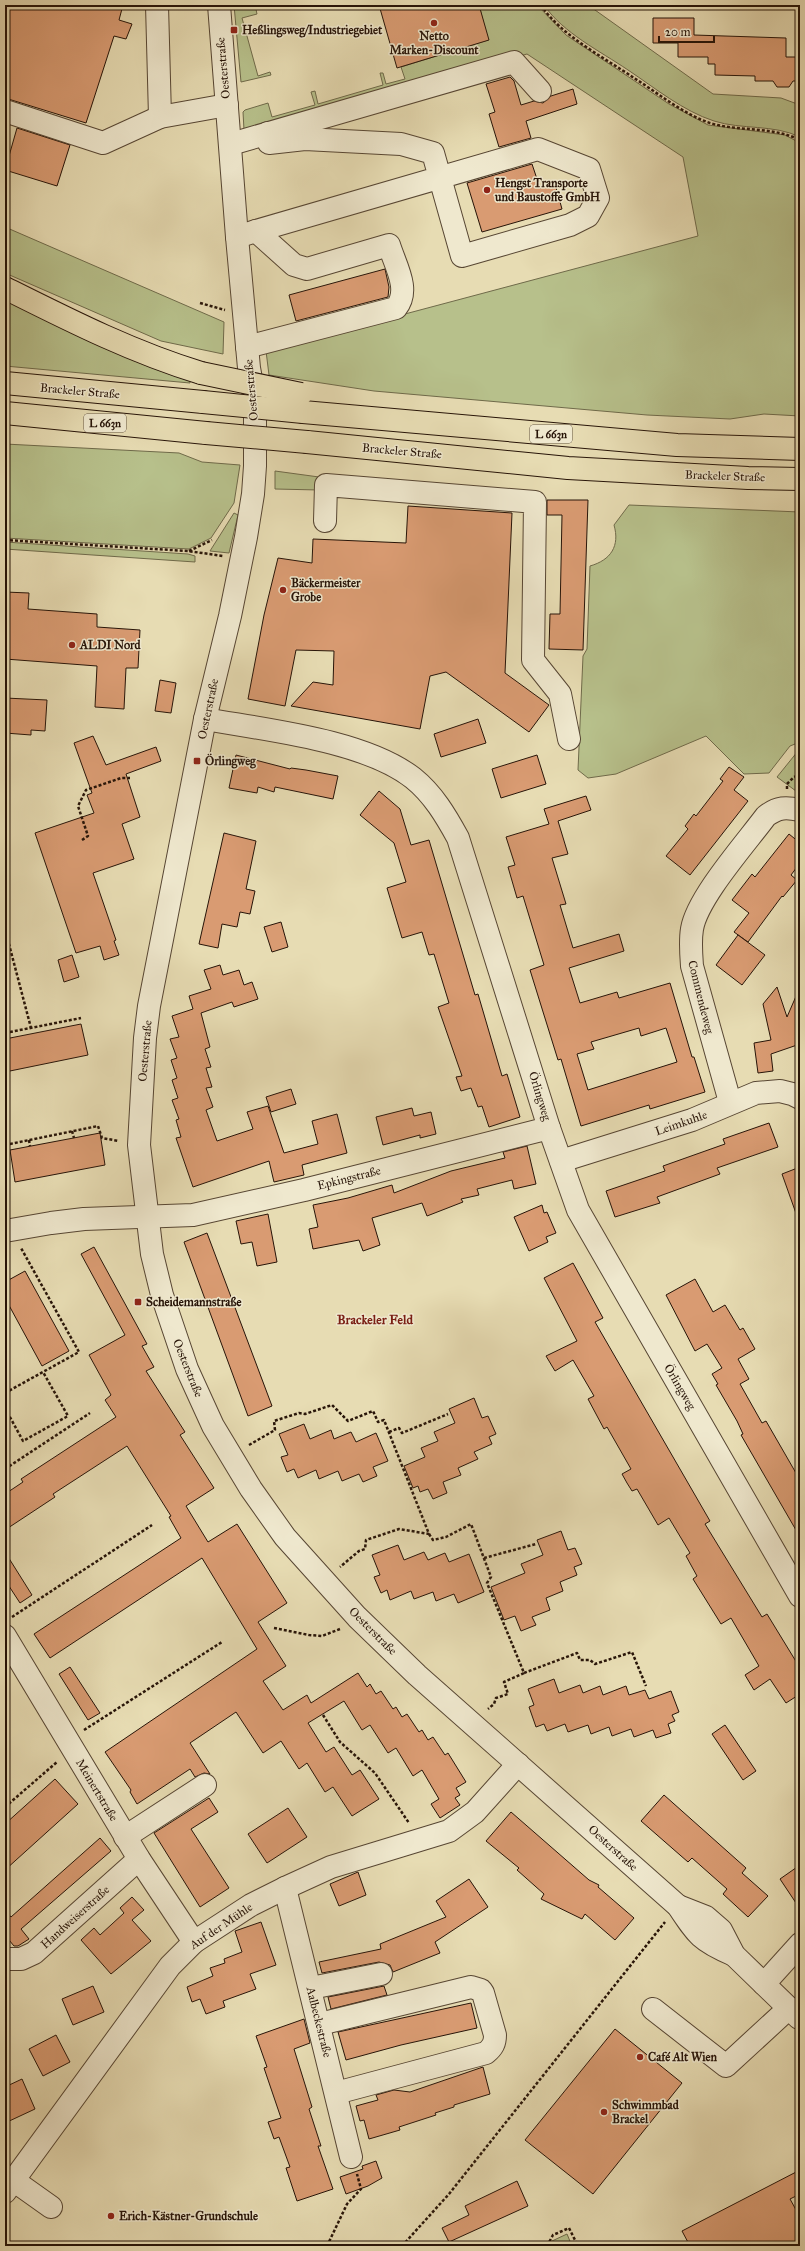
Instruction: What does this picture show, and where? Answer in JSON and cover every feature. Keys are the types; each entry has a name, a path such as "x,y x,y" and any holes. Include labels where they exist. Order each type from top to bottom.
{"highway":[{"path":"5,288 102,337 169,364 302,403"},
{"name":"Brackeler Straße","path":"5,383 203,402 302,403"},
{"name":"L 663n","path":"302,403 428,424 677,445 800,449"},
{"name":"Brackeler Straße","path":"5,413 568,468 748,478 800,479"},
{"path":"5,429 170,429"}],"street":[{"path":"158,5 160,117"},
{"name":"Oesterstraße","path":"219,5 231,144 247,234 248,347 254,401 255,466 250,544 230,616 205,719 145,1038 139,1145 152,1254 162,1295 187,1369 213,1426 251,1489 285,1537 357,1617 417,1675 518,1764 672,1913 710,1945 734,1955 795,2014"},
{"path":"231,144 514,62 540,90"},
{"path":"5,112 103,143 160,117 227,105"},
{"path":"247,234 439,178 538,149 589,169 598,198 588,216 570,225 462,256 439,178 433,153 401,144 305,139 269,143 268,133"},
{"path":"247,234 294,265 308,269 389,245 404,290 402,301 396,308 248,347"},
{"path":"325,521 326,485 535,502 533,660 560,694 569,739"},
{"name":"Örlingweg","path":"205,719 337,744 380,759 413,778 440,806 458,838 550,1128 578,1210 800,1596"},
{"name":"Commendeweg","path":"730,1102 692,966 690,947 692,928 699,909 709,892 766,816 776,809 787,808 800,810"},
{"name":"Leimkuhle","path":"561,1161 692,1120 730,1102 756,1093 769,1091 786,1092 800,1098"},
{"name":"Epkingstraße","path":"147,1217 193,1215 304,1190 550,1128"},
{"path":"5,1231 57,1222 147,1217"},
{"name":"Meinertstraße","path":"6,1628 125,1837 194,1942"},
{"name":"Auf der Mühle","path":"9,2186 170,1966 194,1942 251,1905 331,1867 449,1831 475,1812 518,1764"},
{"path":"125,1837 205,1785"},
{"name":"Handweiserstraße","path":"5,1959 22,1959 34,1954 139,1859"},
{"name":"Aalbeckestraße","path":"285,1888 320,2024 351,2157"},
{"path":"764,1984 800,1944"},
{"path":"311,1988 381,1974"},
{"path":"320,2024 471,1987 481,1990 483,1993 495,2035 495,2042 492,2048 486,2053 336,2093"},
{"path":"654,2009 726,2066 795,2014"},
{"path":"9,2186 51,2207"}],"path":[{"path":"541,5 569,34 675,105 695,116 722,126 767,130 788,134 800,140"},
{"path":"5,540 188,551 201,554 250,544"},
{"path":"188,551 212,540"},
{"path":"82,840 88,836 78,806 86,790 121,778 130,778"},
{"path":"5,929 31,1028"},
{"path":"5,1033 81,1018"},
{"path":"5,1145 98,1126 102,1138 119,1141"},
{"path":"72,1131 74,1138"},
{"path":"29,1140 30,1146"},
{"path":"5,1393 79,1352 20,1247"},
{"path":"5,1408 23,1441 68,1416 43,1372"},
{"path":"249,1445 275,1430 274,1421 299,1412 305,1414 332,1405 348,1421 373,1411 378,1422 384,1420 429,1534 433,1540 446,1537 471,1524 490,1577 487,1582 524,1673"},
{"path":"5,1469 90,1413"},
{"path":"389,1432 399,1428 402,1433 448,1414"},
{"path":"6,1628 152,1525"},
{"path":"340,1567 359,1551 365,1549 366,1540 399,1529 429,1534"},
{"path":"484,1558 536,1544"},
{"path":"274,1628 309,1636 322,1636 340,1629"},
{"path":"83,1731 222,1642"},
{"path":"488,1709 494,1704 496,1698 508,1694 504,1682 577,1653 580,1660 590,1660 595,1664 632,1652 646,1686"},
{"path":"323,1715 340,1742 375,1773 412,1827 417,1842"},
{"path":"5,1808 58,1761"},
{"path":"402,2246 449,2194 672,1913"},
{"path":"327,2246 347,2204 361,2189 351,2157"},
{"path":"547,2246 553,2235 569,2228 578,2246"}],"green space":[{"path":"234,5 255,5 257,14 242,18 258,76 270,72 271,75 241,82"},
{"path":"479,5 537,5 566,35 669,104 708,125 785,135 800,143 800,416 764,414 730,419 647,415 374,391 269,375 266,351 698,236 683,157 527,54 254,132 244,130 243,112 245,110 268,103 272,117 315,105 311,92 315,91 318,104 383,85 380,73 383,73 386,84 405,79 401,67 488,40"},
{"path":"544,5 588,5 713,94 781,98 800,105 800,137 779,130 725,124 703,117 691,111 583,41 561,24"},
{"path":"5,227 224,322 223,354 161,341 5,273"},
{"path":"5,298 190,380 190,383 5,366"},
{"path":"5,444 179,453 202,462 240,465 234,503 211,538 189,549 5,538"},
{"path":"275,471 319,477 319,490 275,489"},
{"path":"629,505 800,512 800,742 790,746 769,773 744,774 706,736 616,774 588,778 578,770 583,656 587,649 590,566 603,560 612,551 615,546 616,539 614,525"},
{"path":"234,513 238,515 229,553 210,551"},
{"path":"5,542 188,554 195,556 195,562 5,549"},
{"path":"798,751 800,751 800,794 777,777"},
{"path":"567,2234 572,2246 554,2246 552,2241"}],"building":[{"path":"5,5 123,5 119,20 132,24 126,39 114,36 86,123 5,98"},
{"name":"Netto Marken-Discount","path":"379,5 479,5 489,40 397,68"},
{"path":"653,18 694,18 694,35 786,38 786,57 800,57 800,81 793,81 789,87 777,87 773,81 755,81 755,76 715,75 715,64 708,64 708,57 678,57 678,43 653,43"},
{"path":"510,77 514,81 521,105 534,101 543,103 551,96 573,89 577,104 526,121 531,138 499,147 489,114 495,112 486,84"},
{"path":"17,128 70,145 57,186 5,170"},
{"path":"532,164 540,188 555,184 562,209 482,232 467,183"},
{"path":"385,269 389,287 388,297 296,321 289,295"},
{"path":"547,500 588,500 583,650 549,649 550,614 560,614 562,515 547,515"},
{"path":"408,506 512,513 505,673 549,705 529,732 446,672 430,676 420,729 291,706 313,682 333,685 334,651 296,650 285,706 248,699 264,615 278,558 312,563 313,539 406,543"},
{"name":"ALDI Nord","path":"5,592 29,593 28,609 97,614 97,627 140,630 138,668 126,668 124,709 95,707 97,666 5,659"},
{"path":"160,680 176,683 171,713 155,711"},
{"path":"5,698 47,700 45,731 31,730 31,735 5,733"},
{"path":"478,719 486,743 441,757 434,734"},
{"path":"93,736 106,765 156,747 161,761 126,774 140,817 122,824 134,859 93,873 116,940 114,941 119,955 104,960 100,946 76,953 35,833 94,813 87,795 92,793 74,743"},
{"path":"236,755 290,769 306,770 338,776 333,799 275,787 274,792 258,787 257,793 229,788"},
{"path":"537,755 546,784 501,798 492,769"},
{"path":"729,767 744,777 734,790 748,801 690,875 666,856 688,829 685,826 694,814 696,816 723,781 720,779"},
{"path":"379,791 400,809 411,845 429,840 475,995 478,994 502,1076 507,1074 520,1117 489,1127 482,1106 478,1107 471,1088 461,1091 456,1077 462,1076 438,1007 449,1003 434,954 429,955 422,932 402,938 387,888 406,882 394,843 360,815"},
{"path":"586,796 591,810 558,821 568,854 552,858 566,904 560,905 573,948 619,934 624,951 569,968 580,1003 617,992 619,998 670,983 692,1057 694,1057 705,1092 650,1109 649,1105 581,1126 561,1059 558,1060 530,970 544,965 523,896 517,898 508,867 515,865 506,837 549,824 544,809","holes":["639,1028 641,1036 666,1028 677,1062 588,1090 577,1054 594,1049 591,1042"]},
{"path":"224,833 256,841 246,889 255,891 250,914 240,912 237,927 222,924 218,948 199,944"},
{"path":"789,834 800,843 800,863 791,875 797,880 783,897 782,896 748,942 734,932 749,913 732,900 752,874 755,877"},
{"path":"281,922 288,947 272,952 264,927"},
{"path":"738,935 765,955 742,985 716,965"},
{"path":"72,955 79,977 64,982 58,960"},
{"path":"220,965 223,975 239,970 244,985 252,982 258,999 234,1007 232,1002 201,1013 210,1047 205,1049 211,1067 206,1068 212,1087 206,1088 213,1107 206,1110 217,1141 253,1129 247,1112 268,1106 284,1153 318,1144 312,1121 337,1114 347,1153 302,1165 304,1175 274,1182 269,1161 193,1187 176,1138 181,1137 176,1120 179,1119 172,1100 178,1098 172,1080 177,1078 171,1060 177,1058 170,1039 179,1037 172,1016 193,1009 189,996 211,989 204,970"},
{"path":"777,987 787,1017 800,987 800,1044 771,1054 773,1071 758,1073 754,1043 771,1040 763,1004"},
{"path":"81,1024 88,1055 5,1072 5,1039"},
{"path":"291,1089 296,1104 271,1112 266,1097"},
{"path":"412,1108 414,1116 431,1112 436,1134 420,1138 420,1135 383,1145 376,1117"},
{"path":"769,1123 778,1147 717,1168 720,1174 657,1197 660,1203 615,1217 606,1191 665,1171 663,1166 725,1144 723,1139"},
{"path":"100,1133 105,1165 15,1182 10,1150"},
{"path":"527,1146 536,1184 514,1189 512,1180 477,1189 479,1195 461,1199 463,1202 427,1216 422,1203 372,1218 380,1245 363,1251 359,1240 313,1249 309,1229 318,1227 313,1205 348,1198 392,1185 394,1193 451,1171 505,1158 503,1152"},
{"path":"800,1167 800,1219 798,1219 782,1174"},
{"path":"542,1205 544,1213 547,1212 556,1233 546,1237 548,1242 529,1251 514,1217"},
{"path":"268,1214 277,1262 257,1266 252,1242 241,1244 236,1221"},
{"path":"207,1233 272,1406 248,1416 184,1242"},
{"path":"94,1247 147,1344 142,1346 154,1367 146,1371 185,1432 180,1435 214,1488 186,1506 208,1542 237,1524 287,1603 258,1622 286,1666 263,1681 283,1710 307,1695 311,1703 358,1673 367,1687 370,1684 376,1694 381,1691 393,1709 396,1707 402,1717 407,1714 419,1732 422,1730 428,1740 433,1737 445,1755 448,1753 466,1782 456,1788 460,1795 455,1798 460,1805 440,1818 431,1804 439,1799 422,1770 413,1776 396,1748 388,1753 370,1725 362,1730 344,1701 308,1723 326,1752 334,1747 352,1775 360,1770 379,1799 352,1816 333,1787 325,1792 307,1763 299,1769 281,1741 263,1753 236,1712 190,1743 210,1774 204,1773 195,1777 190,1769 137,1804 130,1792 131,1790 105,1752 257,1649 202,1558 50,1658 34,1634 181,1538 169,1517 171,1516 127,1446 53,1494 55,1497 5,1530 5,1494 23,1482 21,1479 116,1417 105,1400 111,1395 89,1355 125,1335 81,1254"},
{"path":"573,1263 603,1318 595,1322 710,1521 705,1524 762,1617 767,1614 800,1668 800,1694 786,1703 770,1679 754,1690 745,1675 759,1666 731,1618 721,1624 693,1579 697,1576 686,1556 690,1553 669,1518 658,1525 637,1489 632,1491 627,1483 622,1474 631,1469 607,1427 604,1429 588,1399 594,1396 573,1360 555,1371 546,1356 577,1341 544,1278"},
{"path":"25,1271 69,1351 42,1366 5,1298 5,1282"},
{"path":"695,1279 713,1312 725,1305 740,1330 743,1328 755,1349 738,1359 749,1379 740,1384 762,1423 766,1421 800,1480 800,1537 741,1435 743,1434 737,1421 716,1385 718,1384 712,1374 722,1368 707,1344 695,1351 666,1295"},
{"path":"474,1398 482,1418 488,1416 496,1434 489,1437 492,1444 474,1452 478,1459 458,1468 461,1475 443,1482 447,1493 433,1499 428,1489 420,1492 418,1486 413,1488 404,1466 425,1457 421,1448 438,1441 434,1432 455,1423 449,1409"},
{"path":"304,1424 310,1439 331,1430 334,1439 351,1432 356,1442 376,1433 388,1461 373,1467 377,1476 363,1482 359,1474 342,1481 338,1471 319,1479 316,1470 298,1478 294,1469 287,1472 281,1457 288,1455 279,1434"},
{"path":"561,1531 568,1550 575,1548 582,1564 574,1567 577,1575 560,1582 563,1591 546,1598 550,1610 532,1617 536,1625 521,1631 515,1616 504,1620 491,1587 525,1573 521,1564 543,1555 537,1540"},
{"path":"398,1545 404,1560 424,1552 428,1560 445,1553 449,1562 469,1554 484,1592 458,1603 454,1594 436,1601 433,1592 414,1599 411,1591 390,1600 387,1590 381,1593 374,1577 380,1575 372,1555"},
{"path":"5,1552 32,1595 20,1603 5,1580"},
{"path":"70,1667 100,1713 88,1720 59,1674"},
{"path":"554,1679 559,1693 580,1685 583,1693 600,1686 603,1695 626,1686 629,1695 645,1690 649,1699 671,1691 679,1712 672,1715 675,1721 668,1724 671,1733 656,1738 653,1730 634,1737 631,1729 612,1736 609,1727 591,1734 588,1725 568,1732 565,1724 547,1731 544,1724 536,1727 529,1707 534,1705 528,1689"},
{"path":"725,1725 756,1771 743,1780 712,1734"},
{"path":"55,1779 78,1804 5,1870 5,1824"},
{"path":"664,1795 746,1868 742,1873 768,1896 748,1917 723,1894 727,1889 692,1858 688,1862 641,1821"},
{"path":"209,1798 218,1812 191,1829 229,1888 200,1907 154,1833"},
{"path":"288,1808 307,1837 267,1863 248,1834"},
{"path":"511,1812 589,1880 599,1885 598,1887 634,1918 615,1940 585,1914 582,1919 541,1899 544,1894 517,1870 519,1868 486,1841"},
{"path":"100,1838 111,1851 21,1929 29,1939 18,1946 14,1946 9,1940 5,1943 5,1910 11,1917"},
{"path":"800,1865 800,1909 780,1879"},
{"path":"358,1872 366,1895 339,1906 330,1884"},
{"path":"469,1879 488,1907 435,1942 440,1953 393,1972 390,1965 379,1962 322,1973 319,1962 381,1949 380,1944 446,1917 436,1901"},
{"path":"132,1897 144,1910 132,1920 151,1941 111,1974 81,1940 94,1928 100,1935 124,1913 120,1908"},
{"path":"261,1922 276,1965 250,1974 256,1989 223,2001 225,2007 206,2014 200,1999 192,2002 187,1987 213,1976 210,1968 225,1963 224,1959 242,1952 235,1931"},
{"path":"93,1986 104,2012 73,2025 62,1999"},
{"path":"384,1986 387,1995 331,2009 328,1997"},
{"path":"471,2003 477,2028 401,2045 346,2060 338,2032"},
{"path":"304,2019 310,2043 294,2049 312,2107 309,2109 321,2146 318,2146 333,2189 297,2201 286,2168 290,2167 279,2137 274,2139 268,2122 281,2118 264,2068 267,2067 256,2036"},
{"name":"Schwimmbad Brackel","path":"615,2029 682,2083 593,2194 525,2140"},
{"path":"56,2035 70,2062 43,2076 29,2049"},
{"path":"483,2067 490,2094 454,2105 454,2107 435,2113 436,2115 399,2127 400,2130 369,2139 364,2120 360,2121 356,2106 378,2100 376,2095 394,2090 410,2092"},
{"path":"22,2079 35,2109 5,2123 5,2087"},
{"path":"376,2161 382,2178 368,2186 346,2194 340,2177 363,2169 362,2166"},
{"path":"800,2170 800,2194 790,2199 800,2217 800,2246 690,2246 682,2231"},
{"path":"517,2181 528,2206 449,2242 442,2228 469,2215 465,2206"}],"place":[{"name":"Netto Marken-Discount","path":"434,23"},
{"name":"Heßlingsweg/Industriegebiet","path":"234,30"},
{"name":"Hengst Transporte und Baustoffe GmbH","path":"487,190"},
{"name":"Bäckermeister Grobe","path":"283,590"},
{"name":"ALDI Nord","path":"72,645"},
{"name":"Örlingweg","path":"197,761"},
{"name":"Scheidemannstraße","path":"138,1302"},
{"name":"Café Alt Wien","path":"640,2057"},
{"name":"Schwimmbad Brackel","path":"604,2112"},
{"name":"Erich-Kästner-Grundschule","path":"111,2216"}],"district":[{"name":"Brackeler Feld","path":"375,1319"}]}
